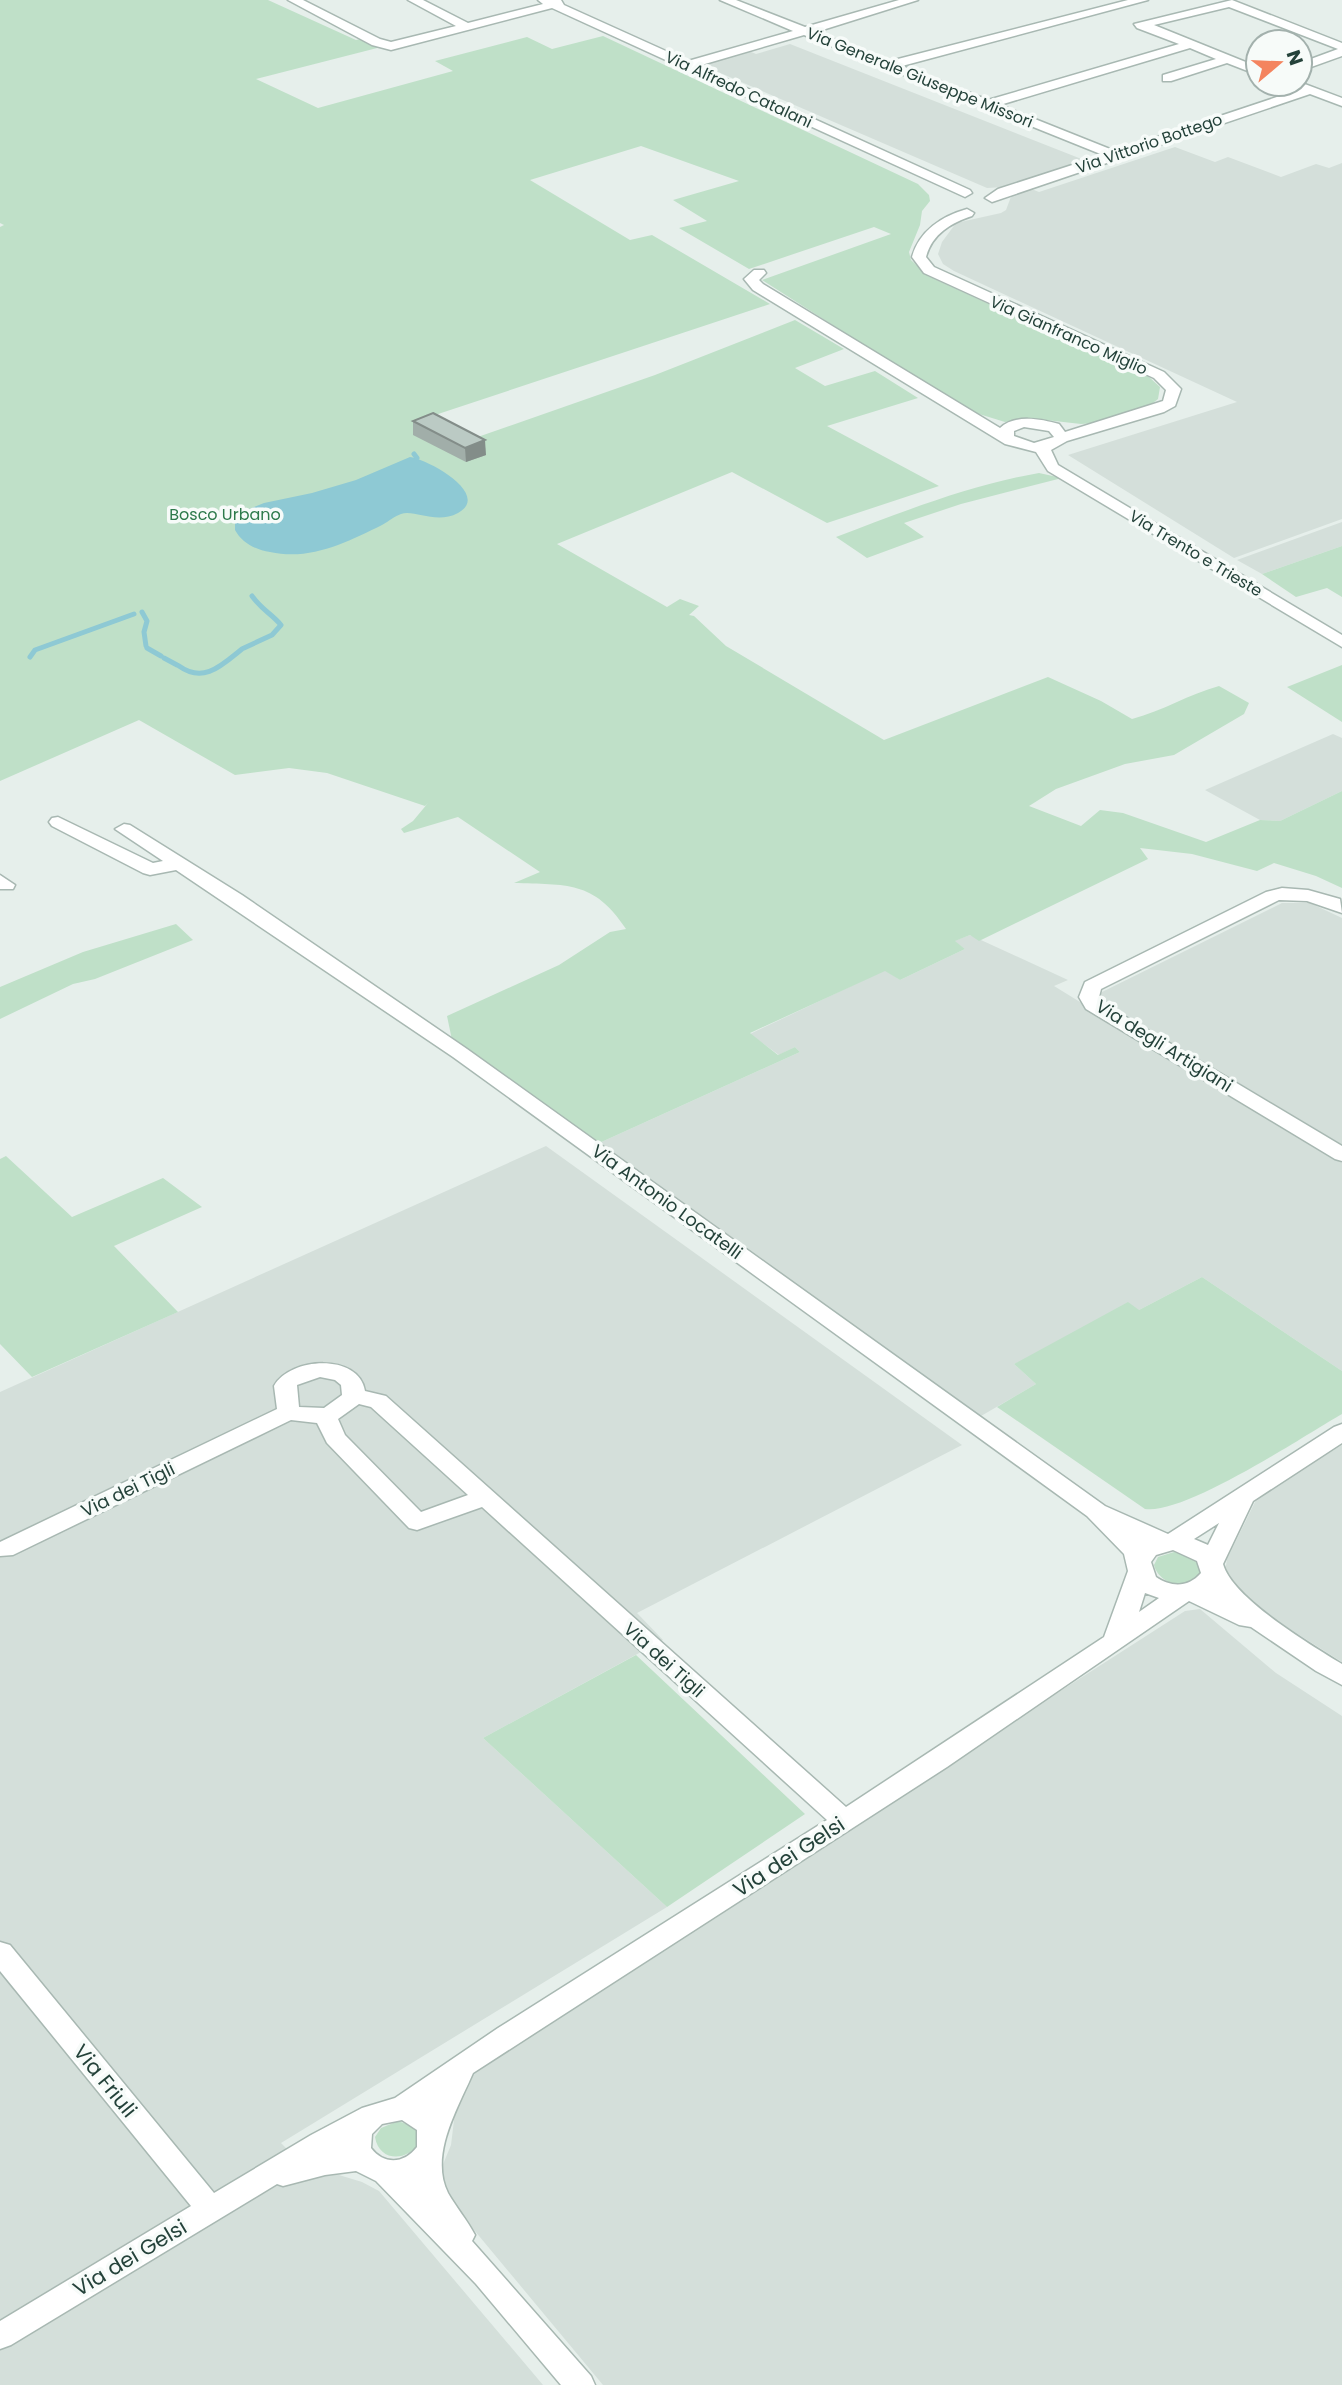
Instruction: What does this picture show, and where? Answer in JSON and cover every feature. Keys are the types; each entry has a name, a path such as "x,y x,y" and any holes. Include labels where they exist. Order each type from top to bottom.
{"street":[{"path":"294,0 382,45 404,43 468,27 549,2 573,0"},
{"path":"414,0 468,27"},
{"name":"Via Generale Giuseppe Missori","path":"726,0 1115,155"},
{"path":"688,65 912,0"},
{"path":"1082,0 1244,66"},
{"path":"890,65 1142,0"},
{"name":"Via Alfredo Catalani","path":"549,2 965,193 982,209"},
{"path":"1142,24 1230,3 1342,47"},
{"path":"989,104 1190,44"},
{"path":"1314,62 1342,52"},
{"path":"1167,78 1227,59"},
{"path":"1314,93 1342,102"},
{"name":"Via Vittorio Bottego","path":"982,209 1003,192 1287,98"},
{"path":"933,180 947,205"},
{"path":"947,205 965,193"},
{"path":"947,205 982,209"},
{"name":"Via Gianfranco Miglio","path":"940,226 947,205"},
{"name":"Via Gianfranco Miglio","path":"982,209 954,217 940,226 920,248 920,260 929,270 1153,372 1174,388 1174,397 1165,406 1135,418 1058,432"},
{"path":"759,273 751,279 758,287 971,419 1013,437 1043,447 1054,444 1058,432 1033,423 1013,437"},
{"name":"Via Trento e Trieste","path":"1013,437 1050,464 1342,642"},
{"path":"1043,447 1044,455 1050,464"},
{"path":"58,822 150,869 180,864"},
{"name":"Via Antonio Locatelli","path":"124,829 235,899 460,1053 1095,1510 1134,1550 1140,1566"},
{"name":"Via degli Artigiani","path":"1342,907 1313,895 1296,892 1273,895 1092,986 1089,997 1093,1005 1342,1155"},
{"name":"Via dei Tigli","path":"5,1549 289,1412 283,1394 285,1384 296,1374 320,1370 342,1374 352,1382 354,1396 378,1401 845,1821"},
{"path":"289,1412 310,1418 325,1415 344,1408 354,1396"},
{"path":"325,1415 335,1438 417,1522 484,1498"},
{"path":"1111,1645 1123,1623 1140,1566 1148,1549 1170,1542 1342,1432"},
{"path":"1187,1593 1209,1583 1212,1569 1244,1495"},
{"name":"Via Antonio Locatelli","path":"1095,1510 1170,1542"},
{"path":"1170,1542 1190,1545 1204,1553 1227,1593 1273,1630 1342,1676"},
{"path":"1140,1566 1152,1585 1161,1590 1187,1593 1273,1630"},
{"name":"Via dei Gelsi","path":"401,2109 463,2064 845,1821 1187,1593"},
{"name":"Via Friuli","path":"1,1955 211,2210"},
{"path":"463,2064 452,2084 430,2144 409,2170 386,2173 371,2168 360,2159 355,2147 356,2133 364,2121 381,2111 401,2109 421,2116 430,2144 433,2193 486,2275"},
{"name":"Via dei Gelsi","path":"0,2336 321,2143 364,2121"},
{"path":"260,2180 325,2163 360,2159"},
{"path":"386,2173 486,2275 580,2385"}],"shaded area":[{"path":"790,44 1084,160 1004,187 987,188 704,66 709,62 749,51 756,54"},
{"path":"1175,147 1215,162 1228,157 1281,177 1316,164 1329,168 1342,163 1342,519 1234,558 1068,455 1237,402 954,271 943,264 938,254 942,242 956,223 1001,213 1006,210 1012,194 1029,188 1039,192"},
{"path":"1342,522 1342,546 1262,574 1237,560"},
{"path":"1333,734 1342,738 1342,791 1280,821 1260,820 1205,790"},
{"path":"1282,903 1310,903 1342,918 1342,1145 1098,998 1102,992"},
{"path":"970,935 1068,980 1054,986 1342,1163 1342,1371 1202,1277 1139,1310 1014,1364 1036,1384 981,1416 597,1144 800,1052 795,1047 779,1055 750,1034 885,970 900,980 965,949 954,941"},
{"path":"546,1146 962,1445 637,1613 663,1640 483,1738 667,1907 281,2143 313,2176 339,2175 379,2191 543,2385 0,2385 0,1392"},
{"path":"1342,1445 1342,1662 1236,1595 1224,1578 1227,1559 1258,1496"},
{"path":"1200,1609 1276,1673 1342,1716 1342,2385 603,2385 440,2189 439,2174 451,2145 457,2096 462,2083 480,2064 1185,1611"}],"green space":[{"name":"Bosco Urbano","path":"0,0 268,0 356,40 369,37 385,46 256,79 318,108 453,71 435,61 527,37 552,49 603,36 918,184 929,195 930,201 922,211 920,225 909,252 911,260 928,276 1149,377 1160,387 1158,399 1148,407 1095,423 1081,424 1028,418 1005,422 966,410 762,280 891,234 874,227 749,269 679,228 707,221 673,200 739,181 641,146 530,180 630,240 652,235 770,304 429,417 472,439 655,375 795,320 844,349 795,368 825,386 875,371 918,398 827,426 939,486 827,523 732,472 557,544 667,607 680,599 699,606 689,615 694,616 726,646 884,740 1048,677 1101,701 1132,719 1219,686 1249,703 1244,714 1174,755 1125,764 1056,789 1029,806 1081,826 1100,810 1123,813 1206,842 1260,820 1280,821 1342,791 1342,888 1316,876 1274,863 1257,871 1192,854 1140,848 1148,859 979,941 970,935 955,941 965,949 900,980 885,971 750,1033 778,1055 795,1047 800,1052 597,1144 452,1040 447,1016 559,965 610,932 626,929 602,901 590,893 578,888 549,884 514,883 540,872 458,817 404,833 401,829 413,821 428,803 425,806 327,773 289,768 235,775 139,720 0,781 0,227 4,225 0,223"},
{"path":"1039,473 1062,478 961,504 904,523 924,537 867,558 836,537 962,492"},
{"path":"1342,546 1342,597 1327,588 1296,597 1262,574"},
{"path":"1342,665 1342,722 1287,687"},
{"path":"176,924 193,940 95,979 73,984 0,1019 0,987 83,952"},
{"path":"6,1156 72,1217 163,1178 202,1207 114,1246 178,1312 32,1377 0,1344 0,1159"},
{"path":"1202,1277 1342,1371 1342,1414 1214,1488 1163,1508 1145,1509 997,1407 1036,1384 1014,1364 1128,1302 1139,1310"},
{"path":"1174,1552 1200,1563 1202,1573 1199,1578 1186,1585 1172,1584 1156,1571 1154,1565 1158,1557"},
{"path":"636,1655 805,1814 667,1907 483,1738"},
{"path":"398,2121 415,2127 419,2143 408,2154 388,2155 382,2151 375,2137 381,2128"}],"water":[{"path":"410,457 442,471 462,487 467,497 466,505 458,513 442,518 401,514 342,543 300,554 260,550 245,542 235,530 235,519 242,512 264,503 356,480"}],"building":[{"path":"433,413 485,440 465,448 413,421"}],"waterway":[{"path":"414,454 417,458"},
{"path":"244,648 272,635 281,625 252,596"},
{"path":"142,612 147,621 144,632 146,646"},
{"path":"30,657 35,650 134,614"},
{"path":"147,648 161,656"},
{"path":"179,666 188,671 205,673 220,666 242,649"},
{"path":"164,658 177,665"}]}
